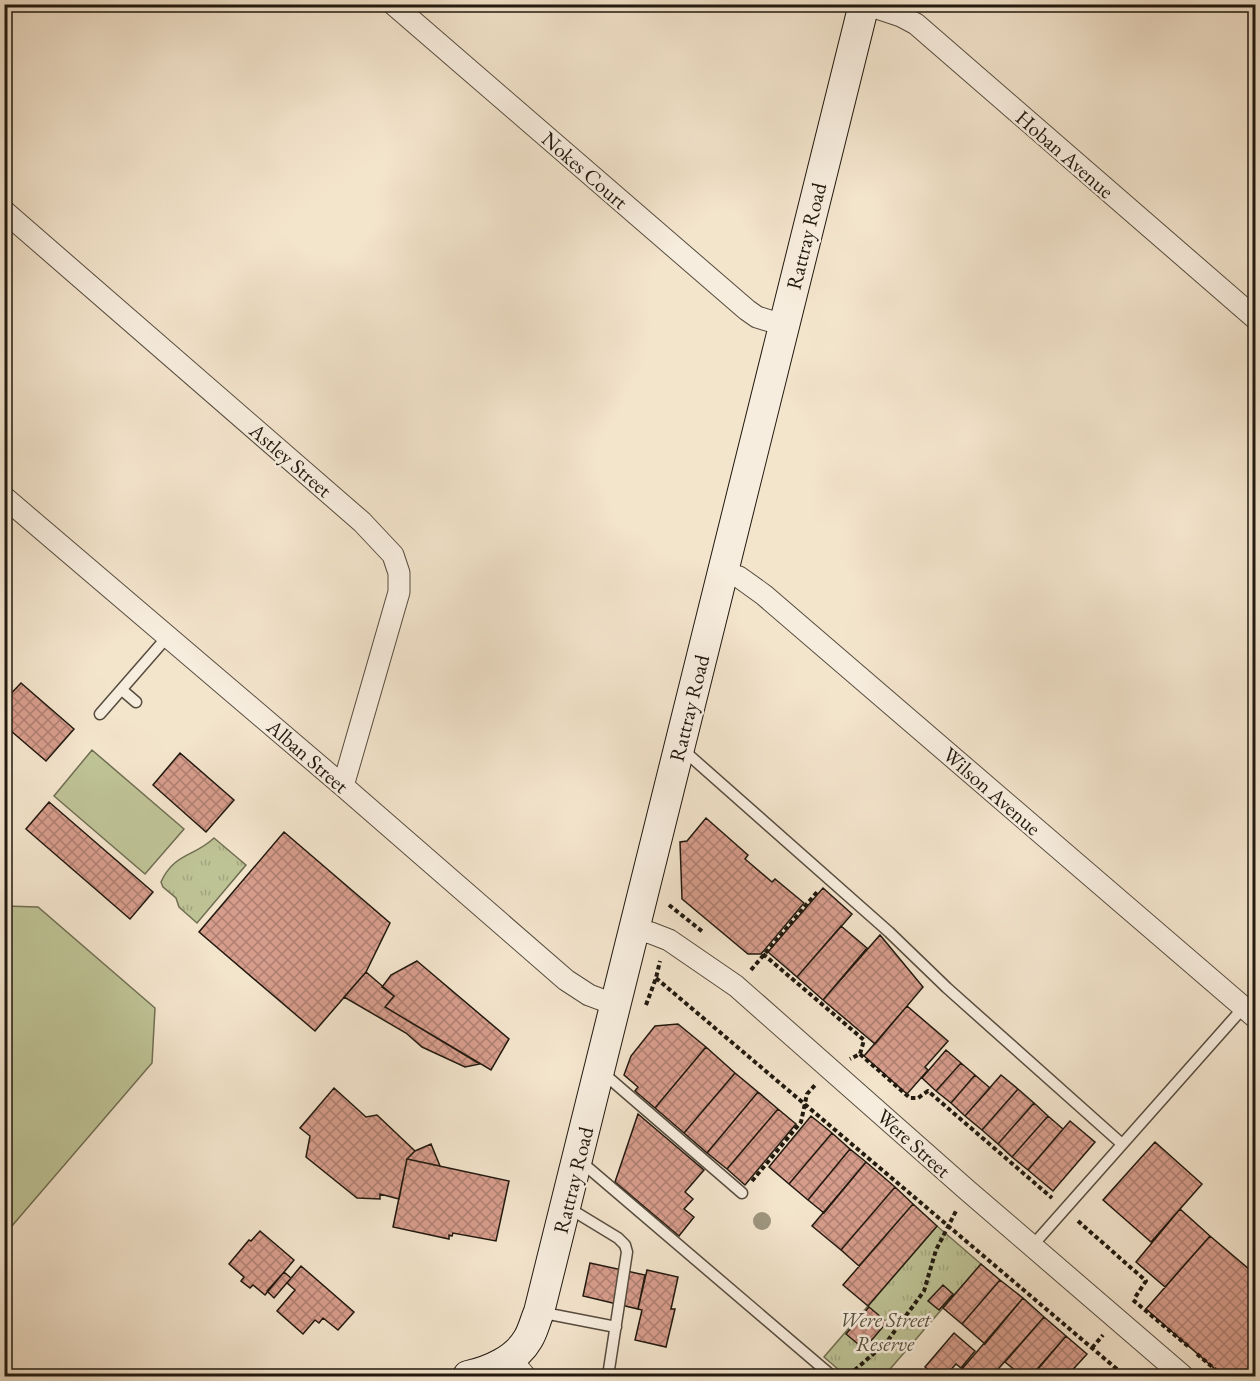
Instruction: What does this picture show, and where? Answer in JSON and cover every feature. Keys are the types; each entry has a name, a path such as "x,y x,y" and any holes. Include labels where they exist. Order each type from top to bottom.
{"street":[{"name":"Nokes Court","path":"393,4 747,310 757,317 783,325"},
{"name":"Rattray Road","path":"468,1377 517,1367 539,1312 567,1207 864,4"},
{"name":"Hoban Avenue","path":"864,4 901,16 916,24 1256,319"},
{"name":"Astley Street","path":"4,211 362,522 393,555 399,573 399,592 344,786"},
{"name":"Alban Street","path":"4,497 344,786 566,980 589,995 616,1005"},
{"name":"Wilson Avenue","path":"723,572 739,577 764,595 1249,1013"},
{"name":"Were Street","path":"634,929 669,940 736,986 1183,1377"}],"lane":[{"path":"100,714 168,636"},
{"path":"122,690 136,702"},
{"path":"680,747 889,932 947,988 1122,1144"},
{"path":"1033,1245 1122,1144 1249,1013"},
{"path":"600,1071 742,1193"},
{"path":"577,1159 832,1377"},
{"path":"567,1207 618,1238 625,1245 627,1252 608,1377"},
{"path":"539,1312 616,1327"}],"path":[{"path":"736,986 828,878"},
{"path":"742,1193 801,1122 807,1094 830,1068 860,1054 864,1040 764,954"},
{"path":"657,978 1125,1377"},
{"path":"860,1054 910,1098 918,1098 928,1091 1146,1281 1134,1299"},
{"path":"846,1377 886,1343 924,1291 936,1250 967,1190"}],"green space":[{"path":"92,750 184,829 145,874 54,796"},
{"path":"214,838 246,865 197,923 179,907 176,898 163,887 161,882 178,860"},
{"path":"5,906 38,907 155,1008 152,1063 5,1234"},
{"name":"Were Street Reserve","path":"937,1226 981,1264 884,1376 846,1376 824,1357"}],"building":[{"path":"21,683 74,729 46,761 4,725 4,701"},
{"path":"180,753 234,800 206,832 153,785"},
{"path":"49,802 153,892 130,919 26,829"},
{"path":"706,818 748,855 745,859 772,882 775,879 804,903 761,954 748,954 682,899 680,842 687,841"},
{"path":"284,832 390,923 366,972 315,1031 199,932"},
{"path":"823,888 852,914 797,977 768,952"},
{"path":"841,926 867,948 823,1000 797,977"},
{"path":"880,935 923,987 875,1044 823,1000"},
{"path":"417,961 509,1039 491,1070 385,1007 394,996 382,987 391,975"},
{"path":"366,972 394,996 385,1007 480,1064 465,1067 422,1047 406,1033 344,997"},
{"path":"907,1006 948,1041 925,1067 928,1070 907,1094 864,1056"},
{"path":"678,1024 706,1047 655,1108 635,1091 638,1087 624,1075 631,1056 655,1026"},
{"path":"706,1047 735,1073 684,1133 655,1108"},
{"path":"946,1050 961,1063 936,1091 922,1078"},
{"path":"961,1063 975,1075 951,1103 936,1091"},
{"path":"735,1073 758,1092 707,1153 684,1133"},
{"path":"975,1075 990,1088 965,1116 951,1103"},
{"path":"1001,1075 1018,1089 982,1130 965,1116"},
{"path":"334,1088 366,1117 377,1115 415,1151 407,1159 399,1199 380,1194 380,1199 357,1198 306,1157 310,1136 300,1128"},
{"path":"1018,1089 1034,1103 998,1144 982,1130"},
{"path":"758,1092 778,1109 727,1169 707,1153"},
{"path":"1034,1103 1048,1116 1012,1157 998,1144"},
{"path":"778,1109 796,1124 745,1185 727,1169"},
{"path":"638,1114 704,1170 685,1192 693,1199 684,1209 694,1217 679,1236 615,1182"},
{"path":"811,1116 832,1133 789,1184 769,1167"},
{"path":"1048,1116 1063,1129 1028,1170 1012,1157"},
{"path":"1070,1121 1095,1142 1053,1191 1028,1170"},
{"path":"832,1133 850,1149 808,1200 789,1184"},
{"path":"1155,1142 1202,1184 1151,1242 1103,1200"},
{"path":"431,1144 440,1166 407,1159 415,1151"},
{"path":"850,1149 866,1162 824,1213 808,1200"},
{"path":"407,1159 509,1181 496,1241 453,1233 452,1236 449,1235 449,1239 393,1227"},
{"path":"866,1162 895,1187 841,1250 812,1226"},
{"path":"895,1187 913,1204 859,1266 841,1250"},
{"path":"913,1204 937,1226 868,1306 843,1285"},
{"path":"1180,1209 1210,1236 1165,1287 1136,1262"},
{"path":"260,1231 294,1260 265,1295 253,1285 250,1288 241,1281 244,1277 229,1264 249,1240 251,1241"},
{"path":"1210,1236 1256,1275 1256,1368 1248,1376 1223,1376 1146,1309"},
{"path":"590,1263 645,1275 638,1309 583,1296"},
{"path":"981,1264 1000,1280 962,1324 943,1308"},
{"path":"301,1266 354,1312 338,1330 323,1318 319,1323 315,1320 303,1334 277,1311 295,1290 287,1283"},
{"path":"647,1270 678,1277 671,1309 675,1309 666,1347 635,1340 642,1310 638,1309"},
{"path":"284,1272 291,1278 274,1298 267,1291"},
{"path":"1000,1280 1023,1298 985,1344 962,1324"},
{"path":"943,1285 953,1294 939,1310 928,1301"},
{"path":"1023,1298 1044,1317 992,1376 956,1376"},
{"path":"869,1307 887,1322 864,1349 846,1334"},
{"path":"1044,1317 1066,1336 1031,1376 1022,1376 1005,1362"},
{"path":"954,1333 975,1351 961,1368 956,1364 945,1376 936,1376 925,1367"},
{"path":"1066,1336 1087,1354 1067,1376 1033,1375"}]}
